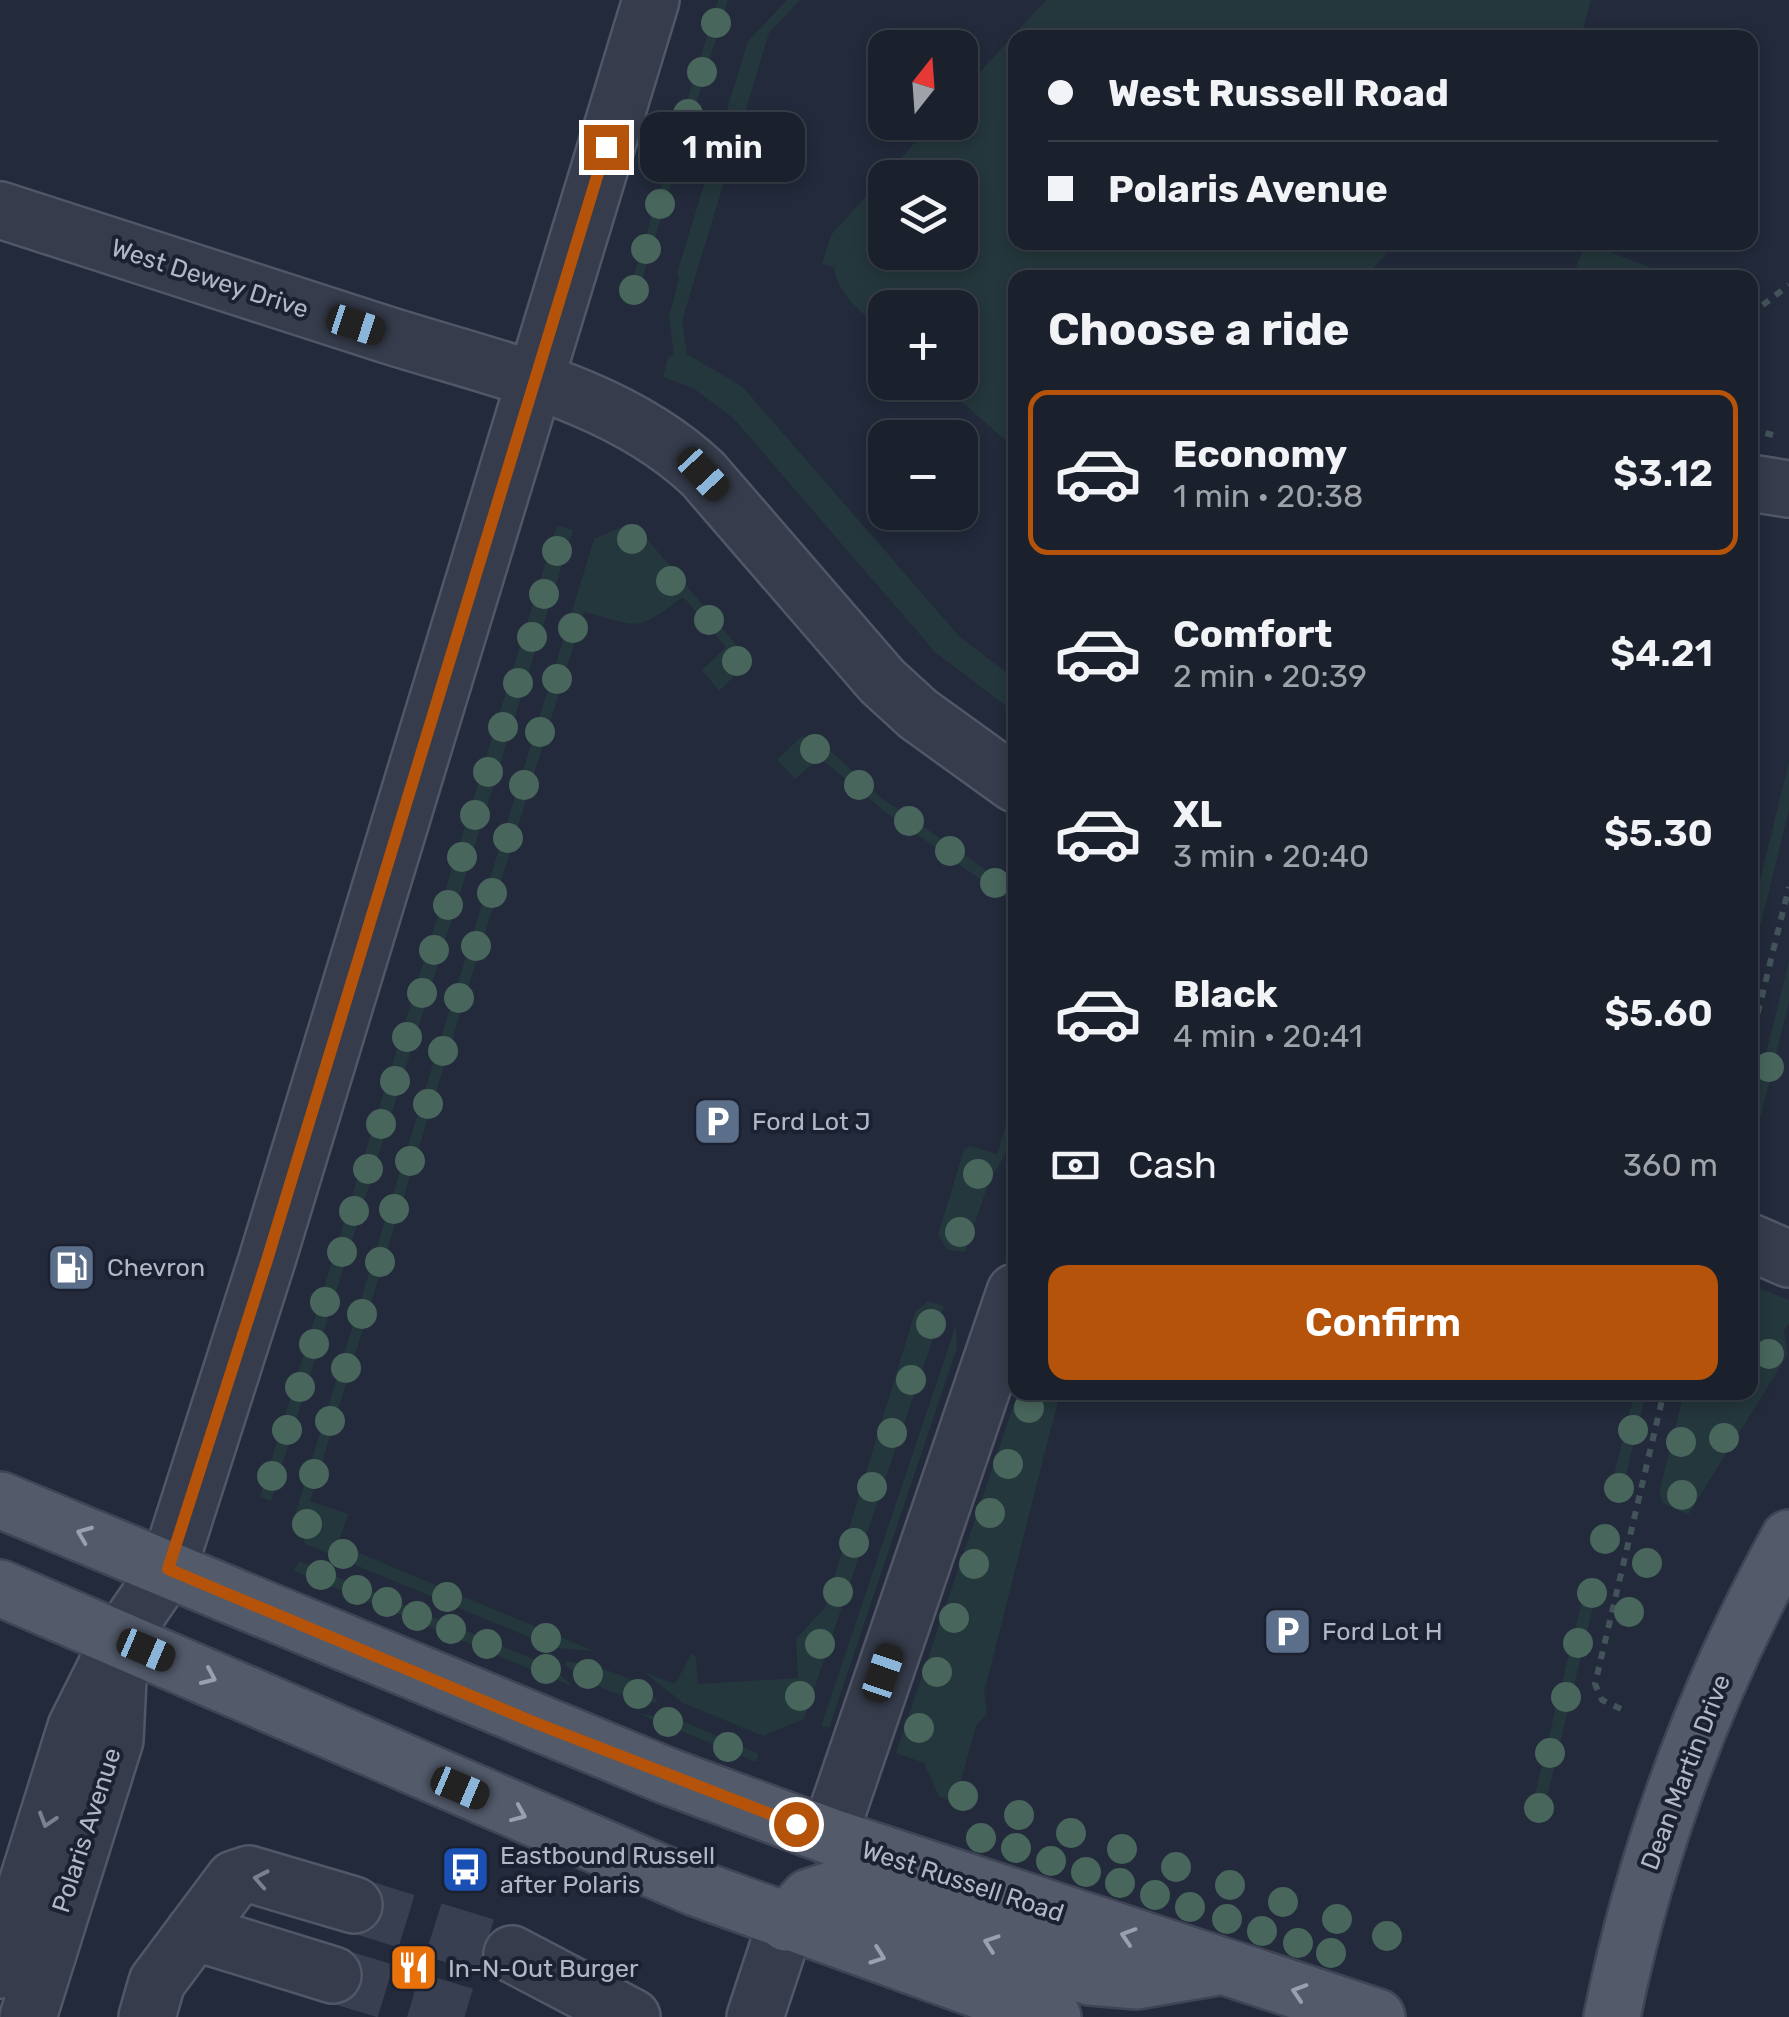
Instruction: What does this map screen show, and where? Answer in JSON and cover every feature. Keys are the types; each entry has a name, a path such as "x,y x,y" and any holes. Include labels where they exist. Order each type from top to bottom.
{"main road":[{"name":"West Russell Road","path":"0,1500 533,1722 829,1836 1377,2017"},
{"name":"Dean Martin Drive","path":"1612,2017 1648,1866 1684,1762 1725,1665 1789,1538"},
{"path":"0,1588 552,1828 786,1923 1053,2017"},
{"path":"786,1923 809,1897 833,1889 1090,1977 1157,1979 1221,1966"}],"street":[{"name":"Polaris Avenue","path":"0,1970 76,1727 120,1639 168,1569 267,1260 651,0"},
{"name":"West Dewey Drive","path":"0,210 534,383 626,418 674,446 733,506 882,681 918,714 1008,779"},
{"path":"1758,484 1789,489"},
{"path":"1758,1245 1789,1259"},
{"path":"829,1836 1008,1312"},
{"name":"Polaris Avenue","path":"28,2017 116,1740 120,1639"},
{"path":"147,2017 157,1982 234,1879 249,1874 354,1906"},
{"path":"754,2017 786,1923"},
{"path":"194,1932 333,1975"},
{"path":"512,1954 632,2017"}],"path":[{"path":"1758,309 1789,285"},
{"path":"1758,1012 1789,887"},
{"path":"1621,1710 1602,1700 1595,1684 1662,1400"}],"green space":[{"path":"718,0 728,0 634,306 625,303"},
{"path":"787,0 800,0 769,33 682,321 687,354 743,387 959,636 1008,674 1008,708 935,652 733,418 693,388 663,377 668,357 674,355 669,317 677,273 748,41"},
{"path":"1046,0 1591,0 1583,30 1019,30"},
{"path":"1008,42 1008,250 1390,250 1371,270 1008,270 1008,443 960,400 978,400 978,290 868,290 868,318 846,296 834,267 822,264 831,235 868,194 868,270 978,270 978,160 899,160 918,140 978,140 978,74"},
{"path":"1583,250 1604,250 1657,270 1575,270"},
{"path":"557,525 573,530 271,1501 260,1497"},
{"path":"626,525 639,529 739,648 746,665 719,691 702,670 726,647 683,597 636,624 584,612 310,1501 348,1514 338,1544 594,1651 555,1648 305,1544 296,1511 594,539"},
{"path":"802,736 823,744 882,798 1008,885 1008,899 888,814 820,758 795,779 777,760"},
{"path":"1789,762 1789,810 1758,936 1758,888"},
{"path":"1789,961 1789,1002 1758,1128 1758,1086"},
{"path":"1008,1119 1008,1149 989,1182 965,1252 947,1250 938,1235 964,1149 970,1146 997,1154"},
{"path":"1758,1287 1789,1300 1789,1324 1784,1331 1788,1354 1688,1515 1663,1503 1659,1492 1682,1400 1758,1400"},
{"path":"928,1301 944,1306 804,1719 763,1736 683,1703 644,1672 675,1684 691,1654 696,1657 698,1684 798,1678 796,1639 825,1607 915,1312"},
{"path":"956,1325 957,1348 829,1728 821,1726"},
{"path":"1015,1400 1058,1400 984,1693 987,1713 976,1726 955,1802 939,1797 924,1763 896,1753"},
{"path":"1633,1400 1644,1400 1623,1486 1619,1495 1608,1498"},
{"path":"299,1561 550,1666 574,1687 294,1571"},
{"path":"1586,1584 1596,1595 1543,1814 1531,1810"},
{"path":"567,1661 631,1680 658,1703 620,1695 597,1685 565,1665"},
{"path":"640,1714 675,1718 759,1754 756,1762"}],"tunnel":[{"path":"354,1905 512,1954"},
{"path":"333,1975 471,2017"}],"place":[{"name":"Ford Lot J","path":"717,1121"},
{"name":"Chevron","path":"72,1267"},
{"name":"Ford Lot H","path":"1287,1631"},
{"name":"Eastbound Russell after Polaris","path":"465,1869"},
{"name":"In-N-Out Burger","path":"413,1968"}],"route":[{"path":"606,147 267,1260 168,1569 533,1722 796,1824"}]}
